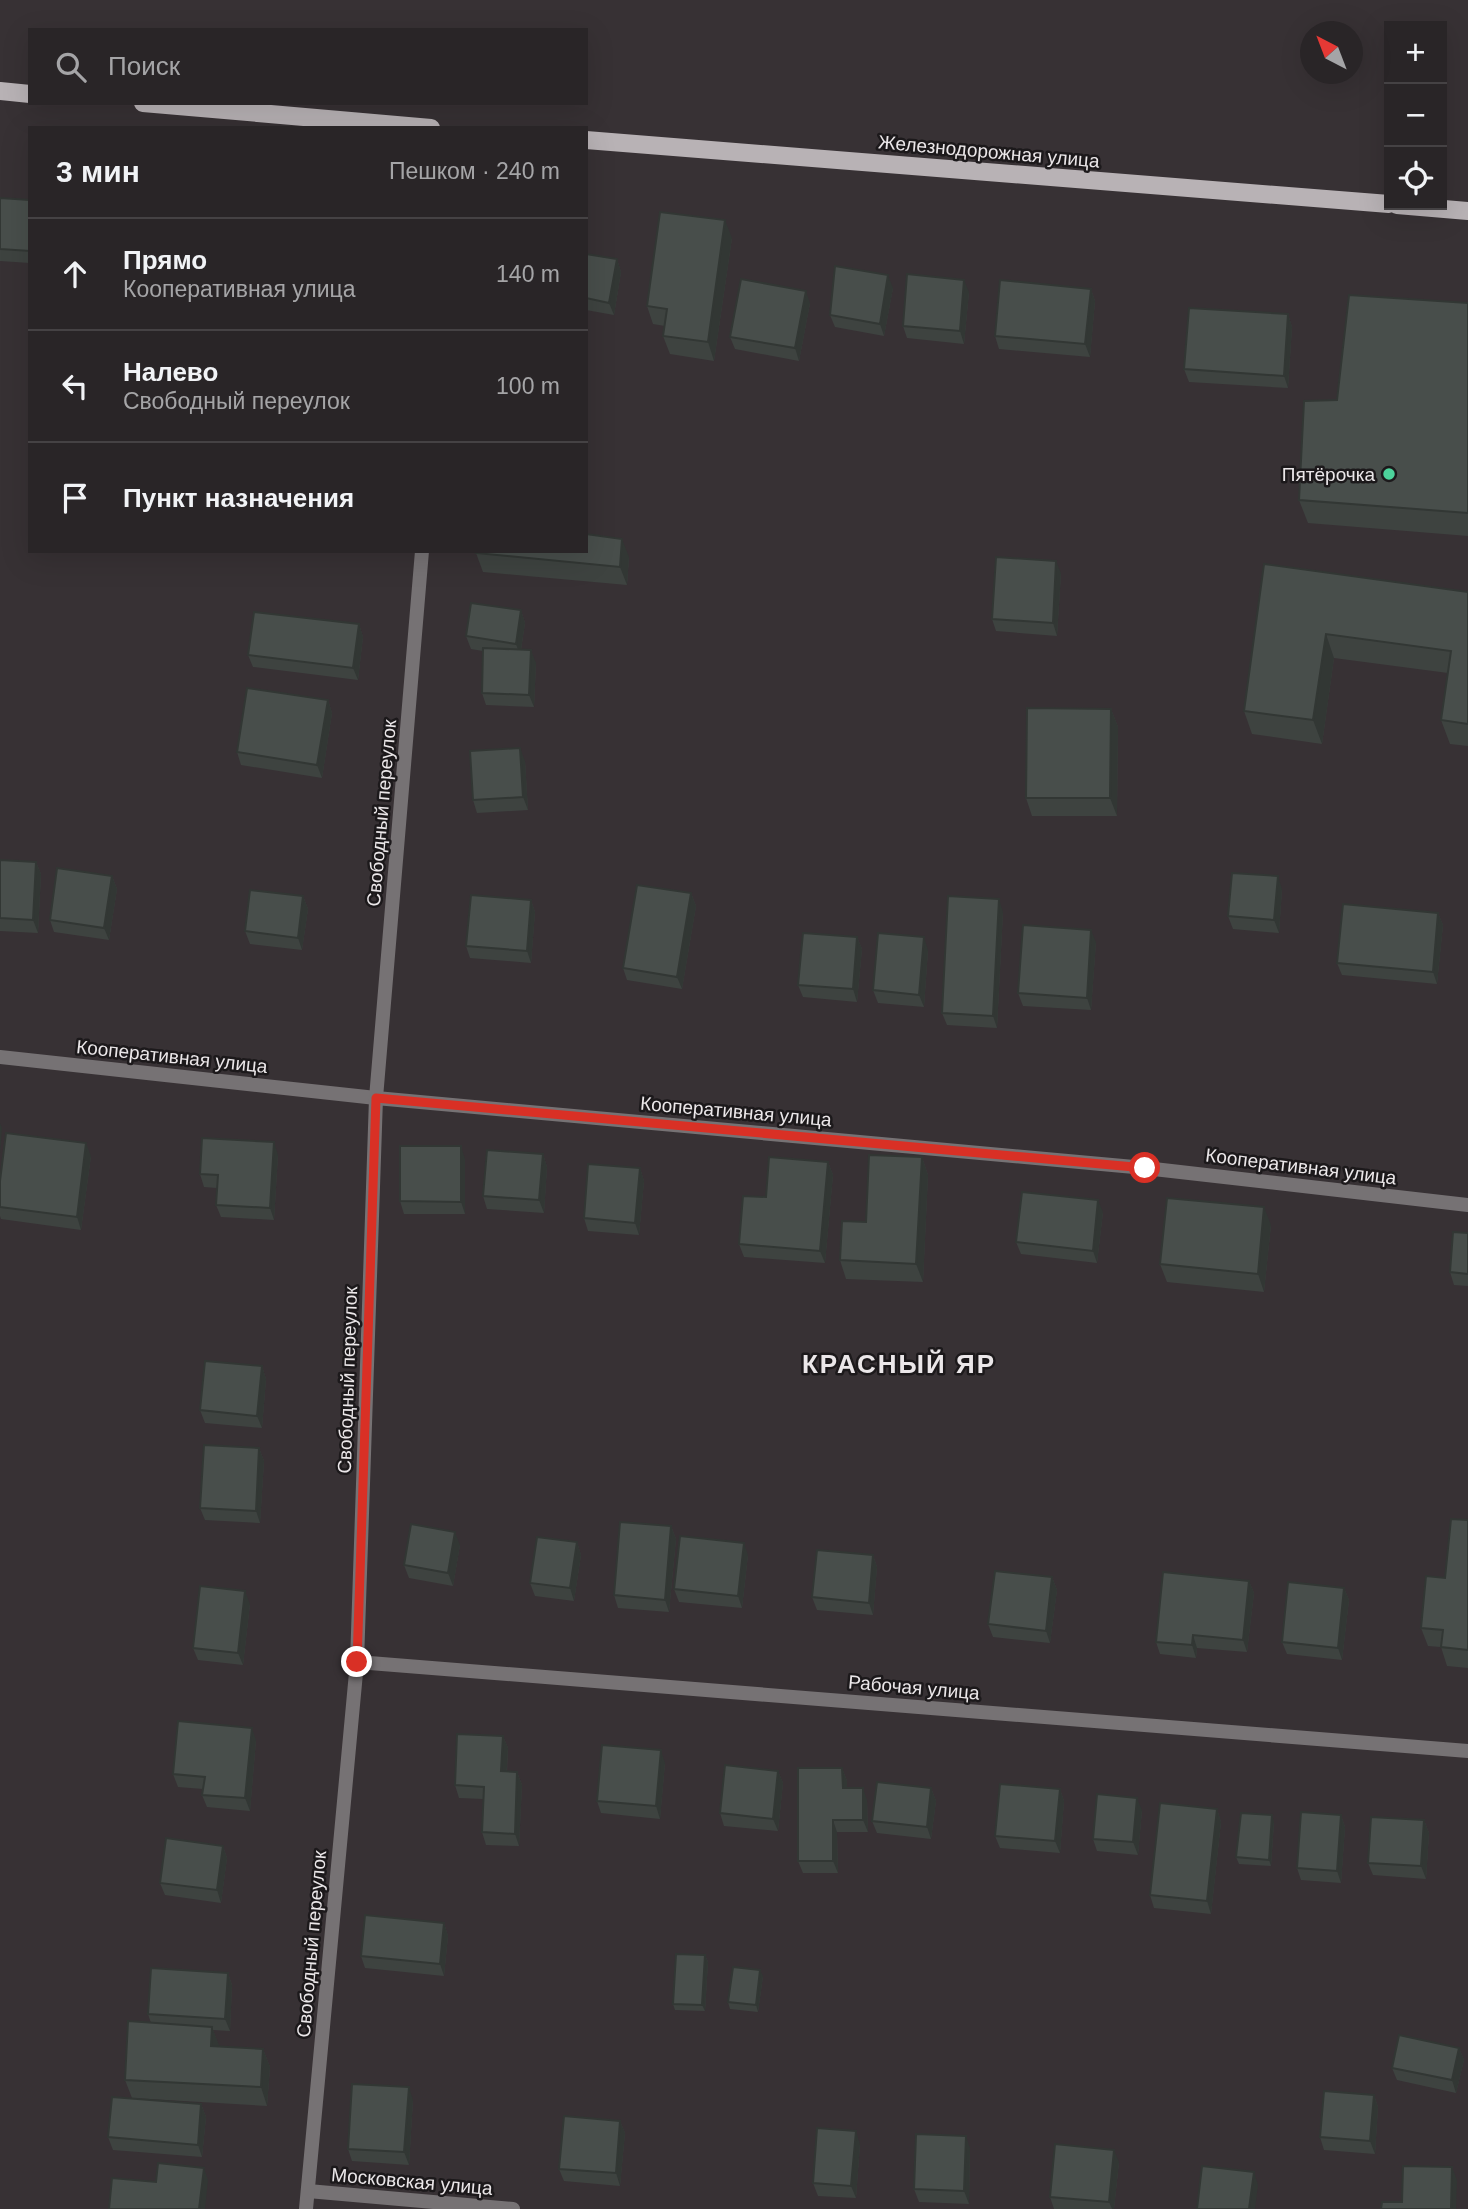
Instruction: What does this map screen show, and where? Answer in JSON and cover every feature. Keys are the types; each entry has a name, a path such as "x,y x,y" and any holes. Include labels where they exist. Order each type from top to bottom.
{"main road":[{"path":"0,91 28,94"},
{"path":"166,105 408,126"},
{"name":"Железнодорожная улица","path":"588,140 1384,204"},
{"path":"1447,209 1468,211"}],"street":[{"name":"Свободный переулок","path":"306,2209 357,1662 376,1098 422,553"},
{"name":"Кооперативная улица","path":"0,1057 376,1098 1131,1166 1468,1205"},
{"name":"Рабочая улица","path":"357,1662 1468,1751"},
{"name":"Московская улица","path":"308,2191 513,2209"}],"building":[{"path":"0,198 28,200 28,251 0,249"},
{"path":"660,212 725,220 708,342 663,336 667,309 647,306"},
{"path":"588,254 617,259 609,303 588,298"},
{"path":"835,266 888,275 880,324 830,315"},
{"path":"907,274 964,280 960,331 903,326"},
{"path":"741,279 806,291 795,348 730,337"},
{"path":"1000,280 1091,289 1085,344 995,336"},
{"name":"Пятёрочка","path":"1349,295 1468,303 1468,513 1299,500 1304,401 1337,400"},
{"path":"1189,308 1288,314 1284,376 1184,369"},
{"path":"588,534 622,539 620,567 476,553 588,553"},
{"path":"996,557 1056,561 1053,623 992,619"},
{"path":"1264,564 1468,592 1468,724 1441,720 1451,651 1326,634 1313,720 1244,711"},
{"path":"471,603 521,610 516,644 466,636"},
{"path":"254,612 359,624 353,668 248,655"},
{"path":"483,648 531,650 529,695 482,693"},
{"path":"247,688 328,700 317,765 237,752"},
{"path":"1027,708 1111,709 1110,798 1026,798"},
{"path":"520,748 523,797 473,800 470,751"},
{"path":"0,860 36,862 33,920 0,918"},
{"path":"57,868 112,876 104,928 50,920"},
{"path":"1232,873 1278,876 1274,920 1228,916"},
{"path":"637,885 691,893 677,977 623,968"},
{"path":"250,890 303,896 298,938 245,931"},
{"path":"471,895 531,900 527,951 466,946"},
{"path":"948,896 999,899 993,1016 942,1013"},
{"path":"1343,904 1438,913 1433,972 1337,963"},
{"path":"1023,925 1091,930 1087,998 1018,993"},
{"path":"803,933 857,937 853,989 798,985"},
{"path":"878,933 924,937 919,995 873,990"},
{"path":"6,1133 86,1143 77,1217 0,1207 0,1181"},
{"path":"202,1138 274,1142 270,1208 216,1205 218,1175 200,1174"},
{"path":"400,1146 461,1146 461,1202 400,1201"},
{"path":"487,1150 543,1154 539,1200 483,1196"},
{"path":"869,1155 922,1157 916,1264 840,1260 842,1221 866,1222"},
{"path":"769,1157 828,1162 820,1251 739,1244 743,1196 766,1197"},
{"path":"588,1164 640,1168 635,1223 584,1218"},
{"path":"1022,1192 1098,1200 1093,1251 1016,1242"},
{"path":"1167,1198 1264,1207 1258,1274 1160,1264"},
{"path":"1453,1232 1468,1233 1468,1274 1450,1272"},
{"path":"205,1361 262,1366 257,1416 200,1410"},
{"path":"204,1445 259,1448 256,1511 200,1508"},
{"path":"1451,1519 1468,1520 1468,1650 1441,1647 1443,1630 1421,1628 1426,1576 1445,1578"},
{"path":"620,1522 671,1526 665,1600 614,1595"},
{"path":"411,1524 455,1532 448,1573 404,1565"},
{"path":"680,1536 744,1543 738,1596 674,1589"},
{"path":"537,1537 577,1542 570,1588 530,1583"},
{"path":"817,1550 873,1555 869,1603 812,1597"},
{"path":"995,1571 1052,1577 1046,1631 988,1624"},
{"path":"1163,1572 1249,1581 1243,1640 1193,1635 1192,1645 1156,1642"},
{"path":"1288,1582 1344,1588 1338,1648 1282,1642"},
{"path":"200,1586 245,1591 238,1653 193,1648"},
{"path":"178,1721 252,1728 245,1798 202,1795 205,1777 173,1774"},
{"path":"457,1734 503,1736 501,1771 517,1772 515,1834 482,1832 484,1787 455,1785"},
{"path":"602,1745 661,1750 656,1806 597,1801"},
{"path":"725,1765 778,1771 773,1819 720,1813"},
{"path":"798,1768 842,1768 843,1788 863,1788 863,1820 833,1820 833,1861 798,1861"},
{"path":"877,1782 931,1788 927,1827 872,1821"},
{"path":"1000,1784 1060,1789 1055,1841 995,1836"},
{"path":"1097,1794 1137,1798 1133,1842 1093,1839"},
{"path":"1160,1803 1217,1809 1207,1901 1150,1895"},
{"path":"1301,1812 1341,1815 1337,1871 1297,1868"},
{"path":"1241,1813 1272,1815 1269,1860 1236,1857"},
{"path":"1371,1817 1424,1820 1421,1866 1368,1863"},
{"path":"166,1838 223,1846 217,1890 160,1883"},
{"path":"365,1915 444,1923 440,1964 361,1956"},
{"path":"676,1954 705,1955 702,2005 673,2004"},
{"path":"733,1967 760,1970 756,2005 728,2002"},
{"path":"151,1968 228,1973 225,2019 148,2014"},
{"path":"128,2021 212,2027 211,2046 263,2049 261,2087 125,2080"},
{"path":"1399,2035 1459,2048 1452,2080 1392,2068"},
{"path":"352,2084 409,2087 404,2152 348,2149"},
{"path":"1324,2091 1374,2095 1370,2141 1320,2137"},
{"path":"112,2097 201,2104 198,2145 108,2137"},
{"path":"564,2116 620,2121 616,2173 559,2169"},
{"path":"817,2128 856,2131 851,2186 813,2183"},
{"path":"916,2134 966,2136 964,2191 914,2189"},
{"path":"1055,2144 1114,2150 1109,2202 1050,2197"},
{"path":"158,2163 204,2168 199,2209 109,2209 112,2178 156,2182"},
{"path":"1202,2166 1254,2172 1249,2209 1197,2209"},
{"path":"1403,2166 1452,2167 1451,2209 1381,2209 1382,2202 1402,2202"}],"place":[{"name":"Пятёрочка","path":"1389,474"}],"district":[{"name":"КРАСНЫЙ ЯР","path":"899,1364"}],"route":[{"path":"357,1662 376,1098 1145,1168"}]}
